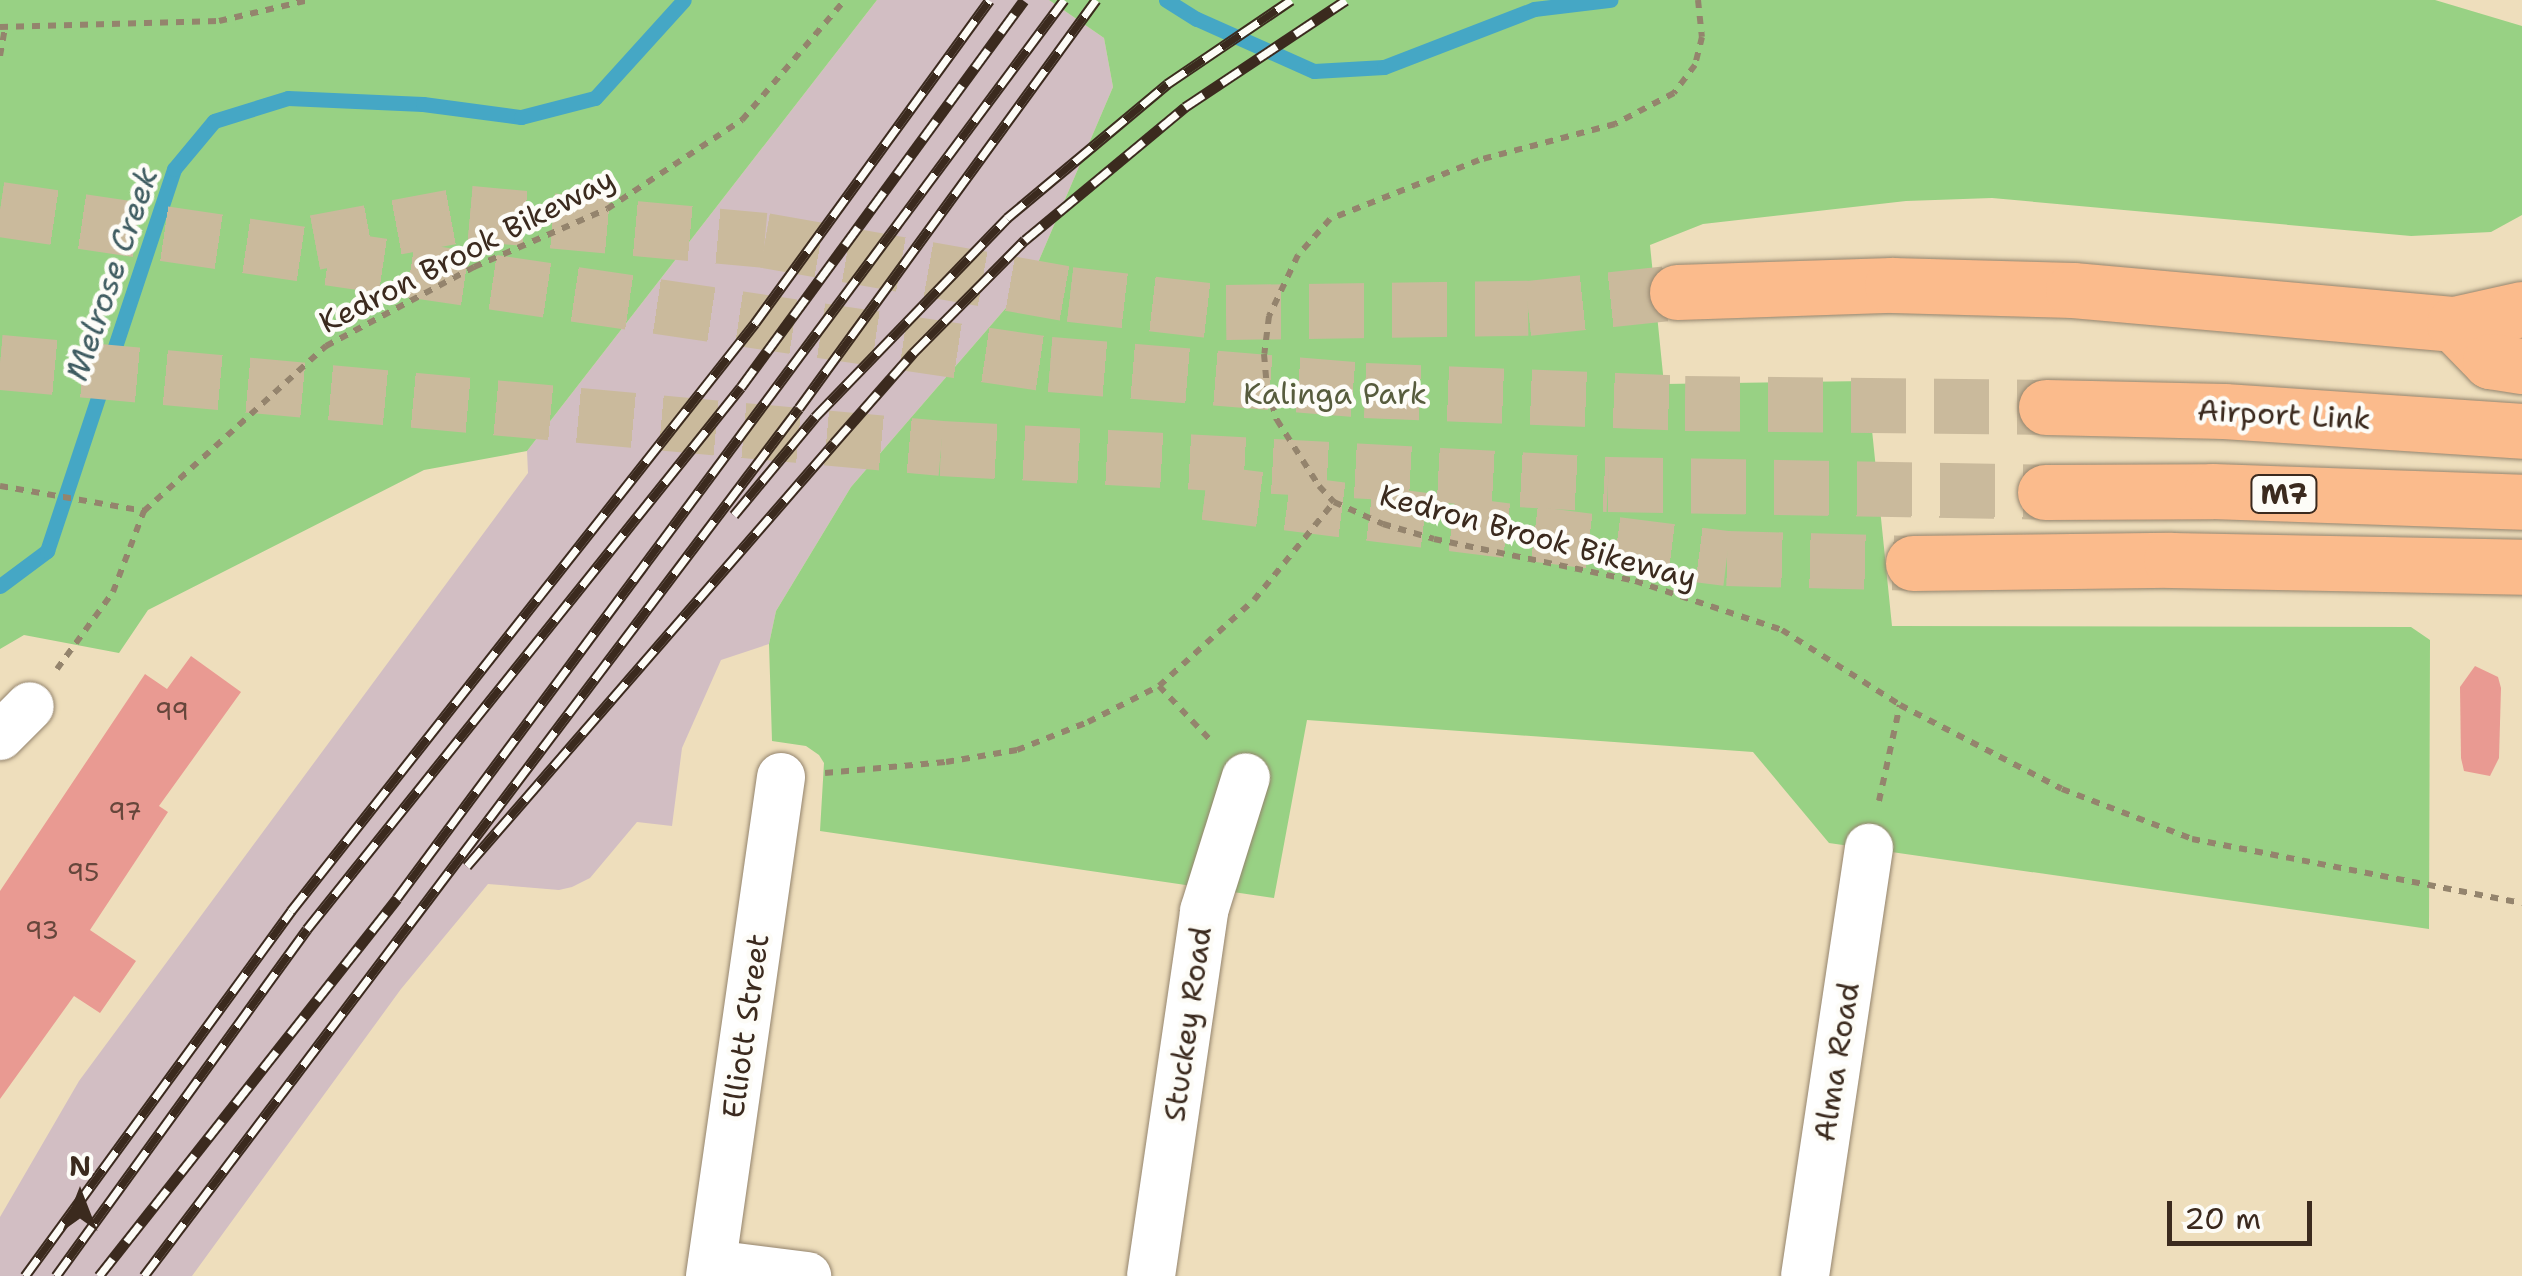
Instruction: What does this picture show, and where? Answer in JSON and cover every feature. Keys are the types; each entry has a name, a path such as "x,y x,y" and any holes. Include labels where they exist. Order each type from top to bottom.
{"highway":[{"path":"1677,292 1852,286 2073,290 2454,324 2522,309"},
{"path":"2454,324 2490,361 2522,366"},
{"name":"Airport Link","path":"2046,407 2224,411 2522,432"},
{"name":"M7","path":"2046,492 2212,492 2522,502"},
{"path":"1913,564 2189,560 2513,579"}],"street":[{"name":"Elliott Street","path":"711,1270 782,777"},
{"name":"Stuckey Road","path":"1151,1276 1204,911 1246,777"},
{"name":"Alma Road","path":"1805,1276 1869,848"},
{"path":"711,1270 807,1276"}],"path":[{"path":"0,56 3,28 219,21 309,0"},
{"name":"Kedron Brook Bikeway","path":"15,721 113,592 144,511 326,346 474,267 607,209 742,120 844,0"},
{"name":"Kedron Brook Bikeway","path":"1698,0 1702,37 1694,66 1674,94 1615,124 1479,160 1330,219 1298,255 1269,316 1267,388 1276,420 1334,502 1383,524 1434,540 1634,581 1782,630 1900,705 2062,789 2192,839 2522,903"},
{"path":"0,486 144,511"},
{"path":"782,777 946,762 1017,750 1088,722 1159,686 1254,600 1334,502"},
{"path":"1159,686 1246,777"},
{"path":"1869,848 1900,705"}],"shaded area":[{"path":"877,0 1049,0 1104,38 1113,87 1031,279 851,487 776,611 769,644 721,660 682,748 672,826 637,822 590,878 572,887 559,890 488,884 401,989 192,1276 0,1276 0,1217 79,1081 528,473 527,451"}],"green space":[{"path":"0,0 877,0 527,451 424,470 148,610 119,653 24,635 0,649"},
{"name":"Kalinga Park","path":"1049,0 2435,0 2522,26 2522,215 2491,232 2411,236 1992,198 1906,201 1703,224 1650,245 1664,384 1867,381 1892,626 2411,627 2430,640 2429,929 1829,843 1753,752 1307,720 1274,898 820,831 824,763 806,746 772,741 769,644 776,611 851,487 1031,279 1113,87 1104,38"}],"building":[{"path":"191,656 241,692 159,806 168,812 90,930 136,961 100,1013 74,996 0,1099 0,891 145,674 167,689"},
{"path":"2475,666 2498,677 2501,688 2499,758 2490,776 2464,771 2461,758 2460,687"}],"waterway":[{"name":"Melrose Creek","path":"0,586 47,551 174,169 214,121 288,98 423,104 521,117 595,98 684,0"},
{"name":"Melrose Creek","path":"1166,0 1197,19 1314,71 1384,67 1534,9 1610,0"}],"tunnel":[{"path":"0,209 1050,364 1365,390 1685,403 2046,407"},
{"path":"315,242 470,213 765,240 1070,294 1226,312 1528,308 1677,292"},
{"path":"0,362 941,448 1608,484 2045,492"},
{"path":"1205,492 1727,558 1913,563"}],"railway":[{"path":"25,1276 291,911 755,323 990,0"},
{"path":"56,1276 307,929 741,387 1024,0"},
{"path":"99,1276 397,898 1064,0"},
{"path":"144,1276 799,408 1096,0"},
{"path":"734,515 815,417 1007,218 1167,84 1291,0"},
{"path":"467,866 913,353 1025,240 1185,107 1346,0"}]}
